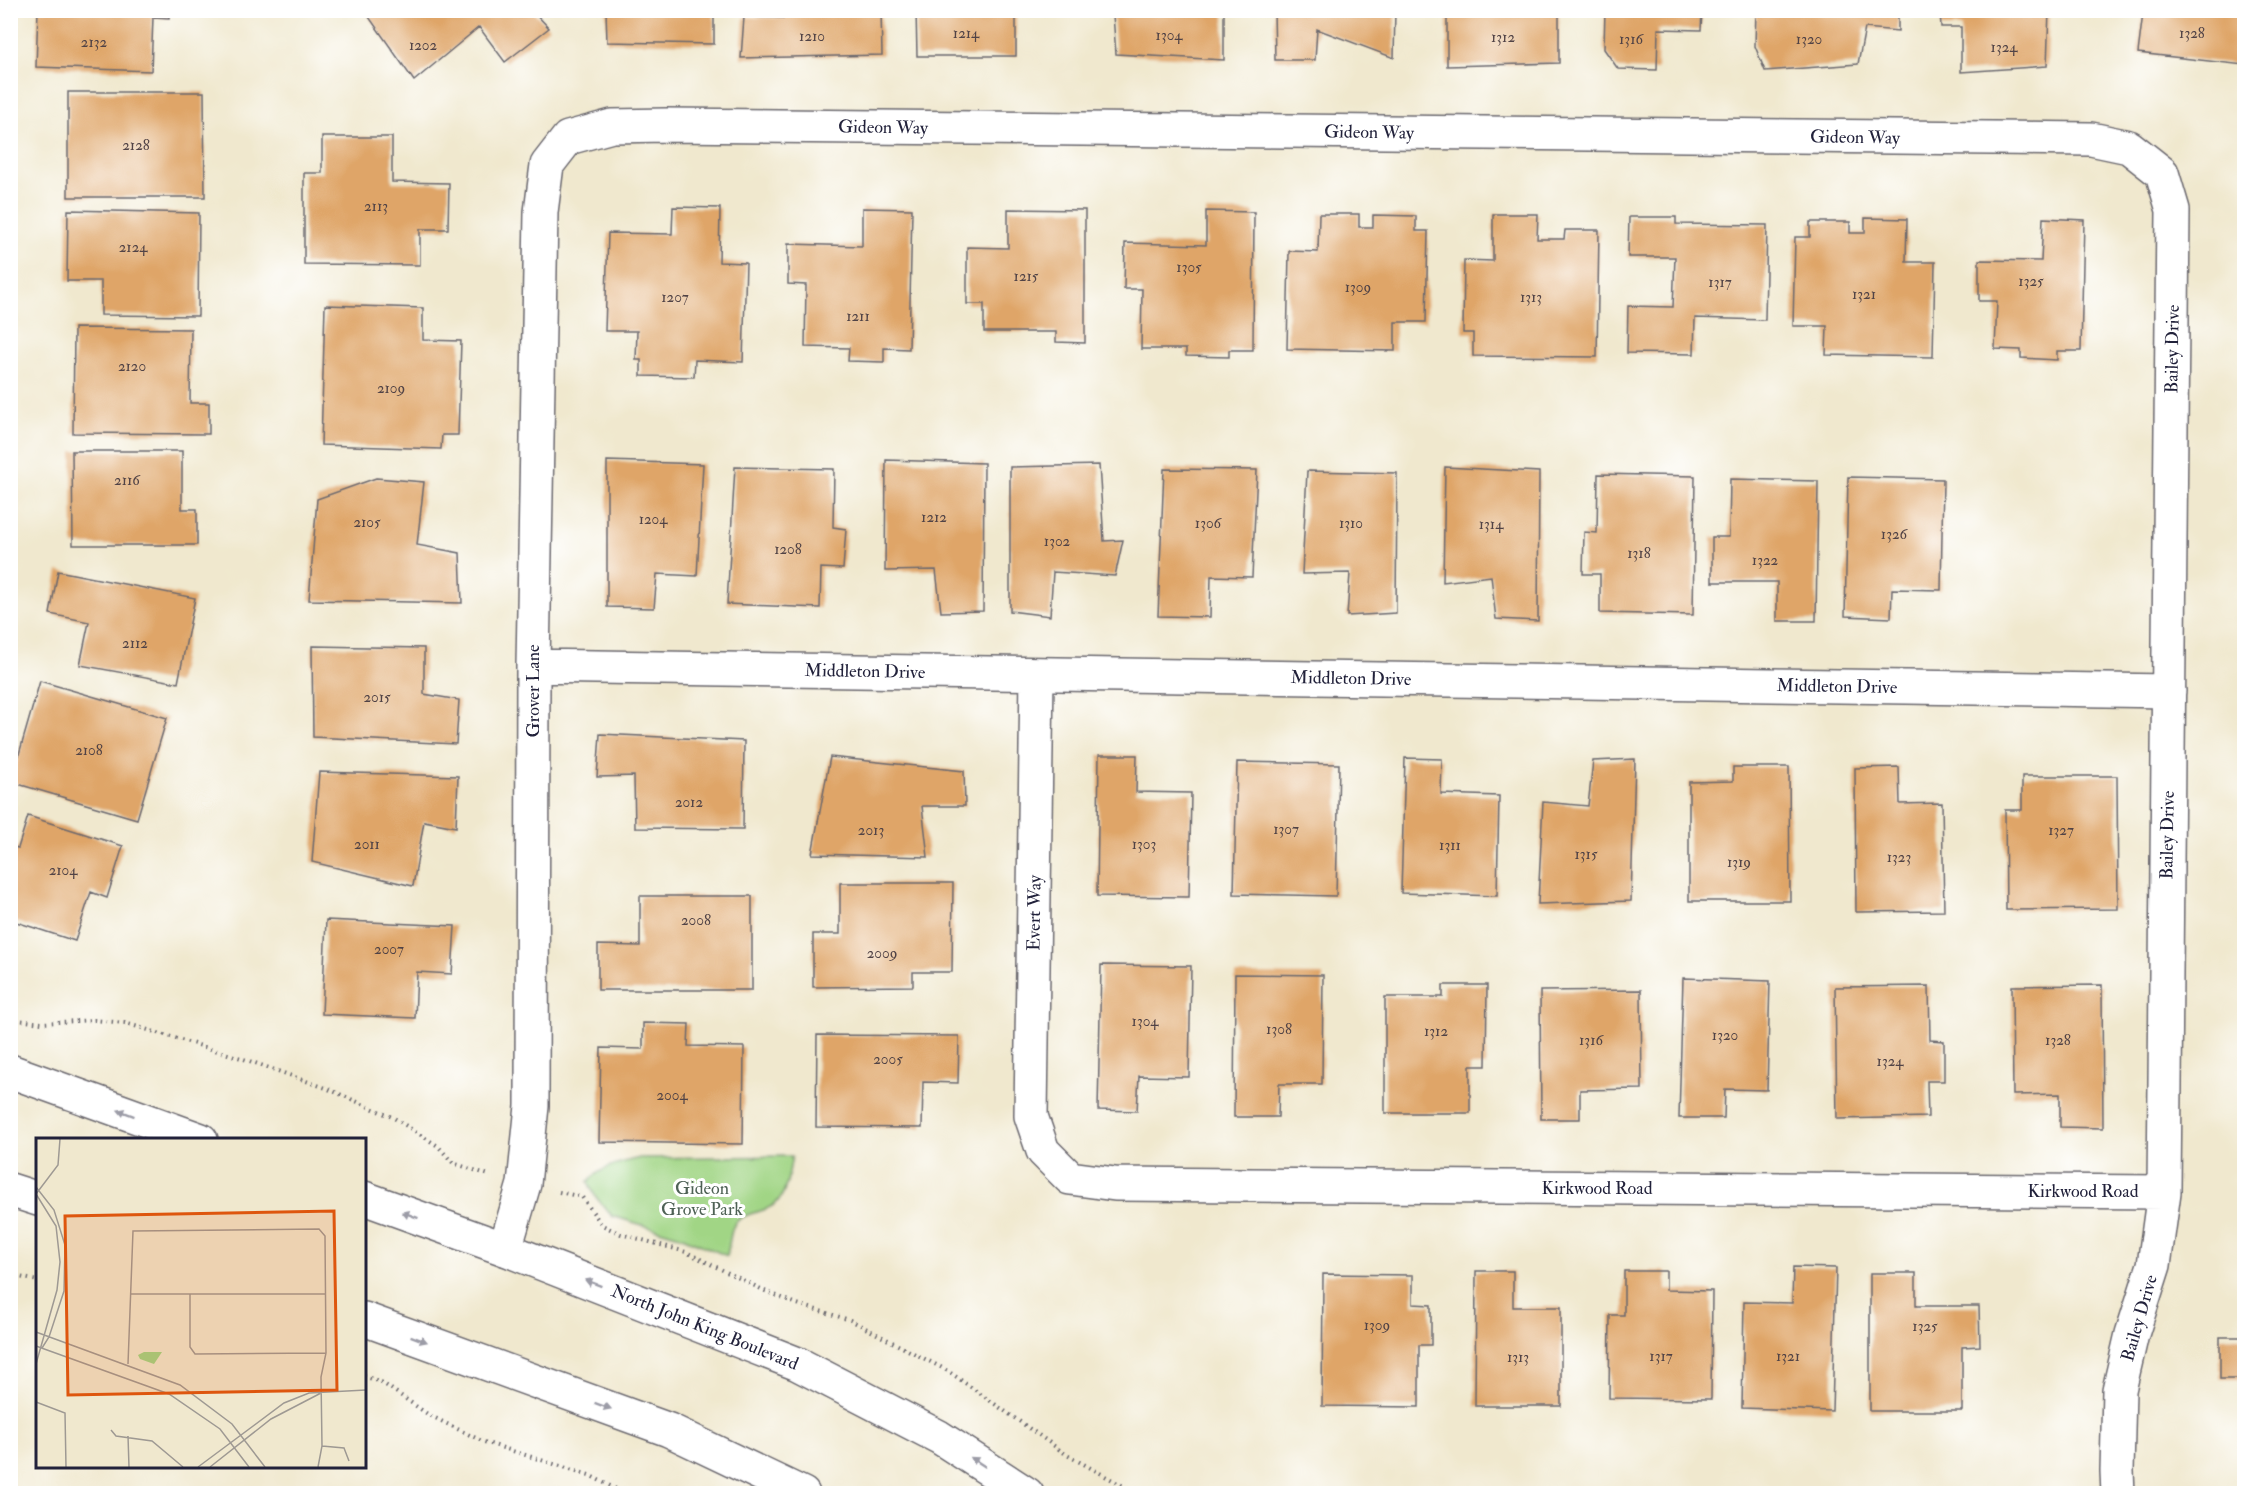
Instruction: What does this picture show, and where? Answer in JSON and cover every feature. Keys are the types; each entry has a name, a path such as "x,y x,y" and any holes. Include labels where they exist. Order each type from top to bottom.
{"street":[{"name":"Gideon Way","path":"568,138 612,126 666,125 2091,139 2129,147 2163,173"},
{"name":"Grover Lane","path":"505,1249 524,1184 532,1106 533,666 541,212 547,165 568,138"},
{"name":"Bailey Drive","path":"2118,1494 2116,1471 2119,1390 2132,1334 2154,1265 2164,1192 2173,210 2163,173"},
{"name":"Middleton Drive","path":"533,666 2169,691"},
{"name":"Evert Way","path":"1037,674 1031,1116 1042,1151"},
{"path":"10,1071 195,1138"},
{"name":"Kirkwood Road","path":"1042,1151 1070,1178 1115,1185 2164,1192"},
{"path":"10,1190 36,1198"},
{"name":"North John King Boulevard","path":"366,1199 505,1249 798,1364 939,1437 1027,1494"},
{"path":"366,1320 669,1430 803,1494"}],"path":[{"path":"10,1019 42,1023 94,1020 124,1023 241,1058 326,1088 394,1118 438,1146 453,1162 495,1177"},
{"path":"552,1191 582,1197 602,1225 621,1234 686,1252 765,1291 797,1304 850,1320 948,1371 1067,1455 1138,1494"},
{"path":"10,1275 36,1281"},
{"path":"366,1377 381,1382 429,1415 484,1442 589,1475 626,1494"}],"green space":[{"name":"Gideon Grove Park","path":"792,1156 788,1179 778,1201 767,1209 748,1215 737,1222 732,1230 727,1256 680,1236 612,1216 595,1196 588,1182 605,1169 640,1158"}],"building":[{"path":"38,10 169,10 169,18 153,17 151,71 36,67"},
{"path":"379,10 532,10 549,28 505,62 479,27 414,81 369,17"},
{"path":"606,10 714,10 714,44 607,42"},
{"path":"785,10 881,10 882,55 741,58 744,17 785,18"},
{"path":"916,10 1016,10 1016,56 917,56"},
{"path":"1095,10 1224,10 1224,60 1116,54 1113,15 1095,15"},
{"path":"1274,10 1395,10 1394,58 1317,29 1315,60 1275,60"},
{"path":"1447,10 1559,10 1559,63 1447,66"},
{"path":"1605,10 1702,10 1701,30 1658,29 1657,70 1618,69 1604,49"},
{"path":"1756,10 1898,10 1898,31 1865,28 1858,64 1765,71 1755,46"},
{"path":"1940,10 2049,10 2047,66 1961,72 1961,27 1941,27"},
{"path":"2132,10 2244,10 2244,65 2138,53 2143,13"},
{"path":"68,92 204,92 205,197 68,197"},
{"path":"322,137 392,137 392,182 449,183 448,229 420,229 420,265 304,264 304,173 322,173"},
{"path":"673,207 720,208 719,262 746,263 743,362 695,360 694,377 641,376 641,360 636,360 637,331 605,331 608,233 672,234"},
{"path":"862,208 912,209 909,349 884,348 884,362 848,361 849,348 805,347 806,285 788,284 788,244 862,246"},
{"path":"1008,209 1085,210 1085,343 1056,342 1056,332 984,332 984,304 967,304 967,247 1008,248"},
{"path":"68,210 199,213 198,316 101,315 101,281 67,281"},
{"path":"1206,211 1254,212 1253,350 1229,350 1229,357 1186,356 1186,349 1141,349 1142,289 1124,289 1125,243 1206,245"},
{"path":"1319,214 1359,214 1359,227 1373,227 1373,215 1416,216 1416,231 1428,231 1426,322 1395,322 1395,351 1287,349 1289,251 1318,252"},
{"path":"1493,214 1538,214 1537,239 1564,239 1565,230 1599,230 1597,357 1473,356 1473,333 1463,333 1464,260 1493,261"},
{"path":"1629,217 1676,217 1676,224 1767,225 1765,320 1695,318 1694,354 1627,353 1628,306 1673,307 1675,257 1628,257"},
{"path":"1865,218 1907,219 1906,262 1935,262 1933,357 1826,355 1827,326 1793,326 1795,237 1810,237 1810,222 1850,222 1850,233 1865,233"},
{"path":"2043,218 2084,220 2081,351 2057,351 2057,360 2021,358 2021,350 1995,349 1997,301 1979,301 1979,260 2041,261"},
{"path":"325,305 423,308 423,340 461,341 458,435 442,435 441,449 321,445"},
{"path":"74,328 191,329 190,403 209,403 209,434 73,433"},
{"path":"72,451 182,451 182,509 197,509 197,545 73,545"},
{"path":"886,460 984,463 983,611 941,612 936,570 885,571"},
{"path":"607,461 703,464 697,576 657,574 654,608 607,607"},
{"path":"1099,465 1104,541 1123,540 1115,576 1053,572 1050,616 1010,611 1010,467"},
{"path":"735,467 834,469 833,527 846,529 843,569 821,568 820,608 727,604"},
{"path":"1445,467 1539,472 1538,621 1496,619 1491,576 1443,582"},
{"path":"1164,469 1257,470 1252,577 1211,576 1210,617 1158,616"},
{"path":"1307,471 1397,473 1396,613 1347,616 1350,573 1302,574"},
{"path":"1598,474 1695,476 1693,615 1600,613 1600,574 1583,574 1584,532 1597,533"},
{"path":"1848,477 1943,479 1941,590 1892,589 1891,618 1845,616"},
{"path":"376,478 424,482 417,545 460,553 462,603 309,600 317,499"},
{"path":"1730,479 1818,481 1816,621 1777,621 1777,582 1712,582 1712,537 1729,537"},
{"path":"58,571 195,598 178,683 80,665 89,622 50,614"},
{"path":"312,646 424,648 424,694 459,700 456,744 313,737"},
{"path":"40,681 167,718 137,819 11,782"},
{"path":"600,734 744,741 743,829 635,828 634,776 597,777"},
{"path":"1099,755 1137,755 1136,792 1191,793 1189,897 1097,896"},
{"path":"830,757 964,771 965,806 922,806 928,857 812,854"},
{"path":"1405,758 1442,759 1441,794 1499,796 1497,896 1401,893"},
{"path":"1635,759 1631,901 1538,904 1543,802 1588,806 1593,761"},
{"path":"1237,762 1339,764 1336,896 1234,894"},
{"path":"1733,767 1789,767 1790,901 1689,901 1689,782 1733,781"},
{"path":"1899,767 1900,804 1942,803 1944,911 1856,912 1855,768"},
{"path":"319,772 458,776 456,827 424,821 413,886 312,862"},
{"path":"2022,776 2117,776 2118,909 2006,910 2005,810 2022,810"},
{"path":"28,816 123,846 107,898 91,892 75,941 10,920 10,846 18,848"},
{"path":"840,883 953,883 952,972 913,972 913,986 813,987 813,934 840,934"},
{"path":"640,896 752,896 752,990 598,990 598,945 640,946"},
{"path":"326,920 455,926 452,974 417,972 415,1018 322,1014"},
{"path":"1101,965 1191,966 1189,1077 1139,1076 1137,1111 1098,1110"},
{"path":"1235,974 1323,975 1322,1084 1279,1084 1278,1117 1234,1117"},
{"path":"1683,978 1770,981 1767,1090 1725,1089 1724,1118 1679,1118"},
{"path":"1443,985 1487,985 1486,1066 1470,1066 1470,1113 1385,1113 1385,997 1443,997"},
{"path":"2102,985 2103,1128 2060,1127 2060,1094 2013,1095 2012,986"},
{"path":"1929,986 1930,1040 1944,1041 1944,1081 1927,1081 1928,1117 1837,1119 1835,987"},
{"path":"1641,990 1642,1089 1580,1090 1580,1119 1541,1119 1540,991"},
{"path":"643,1023 689,1024 688,1046 744,1047 743,1144 599,1142 601,1048 643,1049"},
{"path":"817,1035 959,1036 958,1083 923,1082 922,1128 816,1127"},
{"path":"1793,1267 1836,1268 1832,1411 1742,1408 1744,1302 1792,1303"},
{"path":"1476,1271 1513,1271 1513,1307 1561,1307 1561,1406 1475,1406"},
{"path":"1624,1271 1666,1271 1666,1290 1712,1291 1711,1399 1609,1398 1610,1315 1624,1315"},
{"path":"1870,1273 1916,1273 1916,1306 1979,1306 1980,1346 1962,1347 1962,1411 1870,1411"},
{"path":"1323,1274 1413,1275 1413,1304 1431,1305 1431,1345 1419,1345 1419,1407 1322,1406"},
{"path":"2220,1337 2244,1337 2244,1379 2220,1379"}]}
